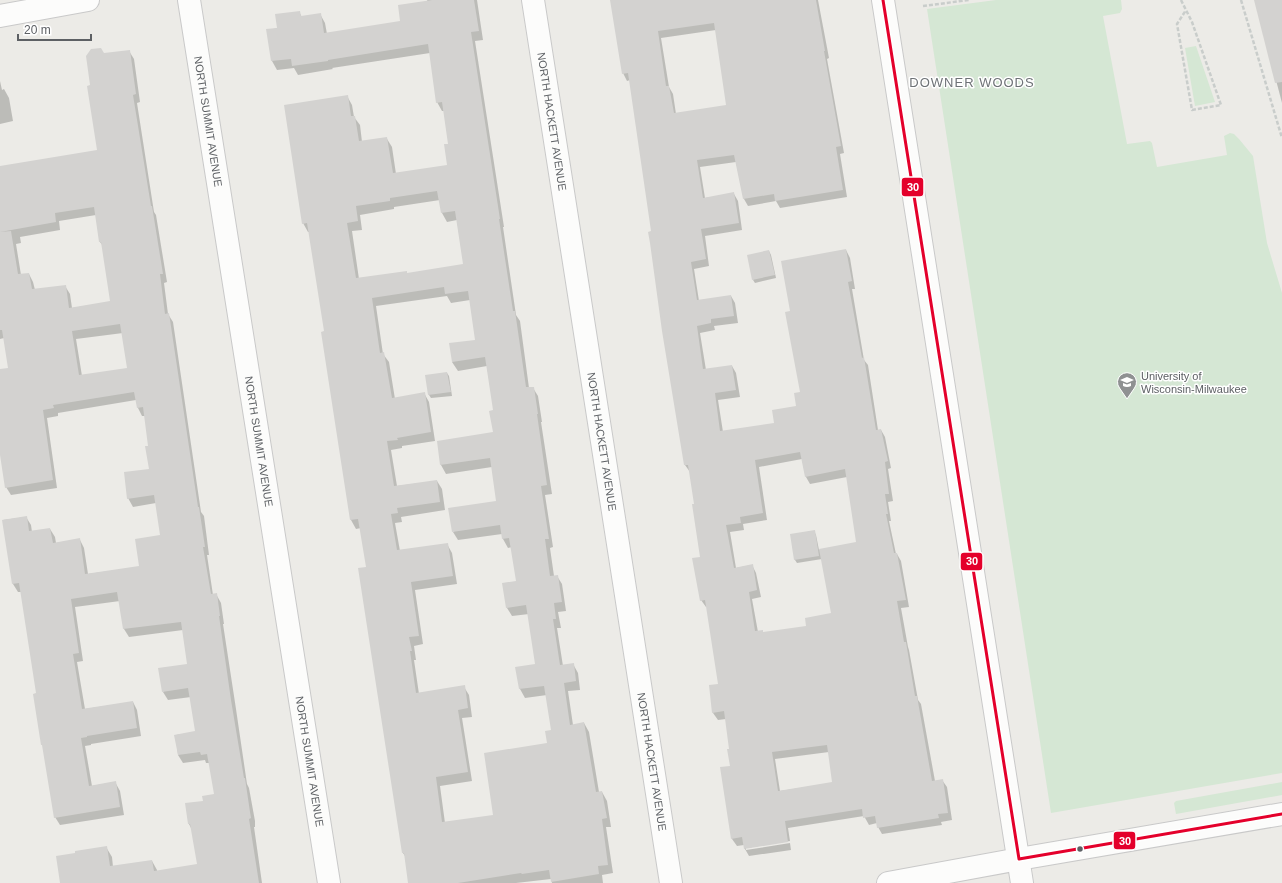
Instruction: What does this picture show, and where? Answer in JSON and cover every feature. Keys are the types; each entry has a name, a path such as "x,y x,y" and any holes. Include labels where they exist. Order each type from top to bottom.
{"street":[{"path":"0,16 88,0"},
{"name":"NORTH SUMMIT AVENUE","path":"189,0 329,883"},
{"name":"NORTH HACKETT AVENUE","path":"533,0 671,883"},
{"path":"883,0 1022,883"},
{"path":"888,883 1282,814"}],"path":[{"path":"922,6 969,0"},
{"path":"1181,0 1186,10 1192,22 1221,105 1192,110 1177,24 1186,10"},
{"path":"1241,0 1282,138"}],"green space":[{"name":"University of Wisconsin-Milwaukee","path":"996,0 1121,0 1122,9 1120,13 1103,16 1127,144 1150,141 1152,143 1157,167 1227,155 1224,136 1230,133 1234,134 1239,139 1253,156 1267,243 1282,293 1282,773 1051,813 927,9"},
{"path":"1196,46 1215,102 1195,106 1185,48"},
{"path":"1282,782 1282,795 1176,814 1174,803 1176,801"}],"building":[{"path":"432,0 474,0 479,31 471,32 513,311 515,311 526,387 534,387 538,414 547,485 541,486 549,539 545,539 550,576 558,575 562,602 554,603 556,619 553,619 560,665 574,663 576,681 564,683 570,725 584,722 596,792 602,791 607,818 602,819 608,865 598,866 599,874 551,882 549,870 458,883 408,883 404,853 402,853 358,568 366,567 358,519 350,520 321,332 324,331 307,223 302,224 284,105 348,95 351,116 355,116 359,141 387,137 393,173 447,165 444,144 448,144 442,102 436,103 428,44 292,66 291,59 271,61 266,29 277,28 275,14 300,11 301,16 321,13 324,33 400,21 398,5","holes":["437,191 441,213 455,211 463,264 407,273 407,271 356,278 347,223 358,221 356,206 390,201 390,198","444,287 445,294 468,291 475,340 449,343 452,362 485,357 493,410 489,411 493,432 437,441 440,465 490,458 496,501 448,508 452,532 500,525 502,539 509,538 516,581 502,583 506,608 526,605 535,664 515,667 519,689 544,686 551,730 545,731 547,743 484,753 493,815 442,822 436,777 468,772 458,710 468,708 465,685 416,693 410,651 412,651 409,637 419,636 411,582 453,576 448,543 397,550 391,514 398,513 397,508 440,502 437,480 394,486 387,441 398,440 397,438 431,432 425,392 392,398 384,352 380,353 372,298"]},
{"path":"610,0 816,0 841,146 836,147 843,190 775,201 774,194 743,199 734,155 697,160 703,198 734,192 739,223 701,229 706,259 691,262 697,300 731,295 734,316 711,319 711,323 697,326 703,369 732,365 736,390 715,393 720,431 774,423 772,410 796,406 794,393 800,392 785,312 790,311 781,261 846,249 852,281 848,282 862,358 864,357 876,430 881,429 888,461 885,462 889,494 885,494 888,514 886,514 894,553 897,553 906,600 897,601 904,642 906,642 915,696 917,696 932,781 943,779 948,813 938,814 939,818 877,828 875,816 863,818 862,809 785,821 788,842 744,849 742,837 731,839 720,767 730,766 724,711 712,713 709,685 718,684 705,600 700,601 692,558 700,557 692,504 694,504 688,465 684,465 662,331 648,232 651,231 628,73 622,74","holes":["714,23 726,105 674,113 669,86 666,86 658,31","800,452 805,477 845,469 856,542 819,549 831,613 805,618 806,626 763,632 763,630 755,631 749,592 757,590 753,564 734,568 726,525 741,523 740,517 763,513 755,460","827,745 832,782 778,791 772,752"]},
{"path":"1254,0 1282,0 1282,82 1275,83"},
{"path":"101,48 104,53 130,50 136,94 133,95 163,274 160,274 165,314 169,313 211,594 217,593 231,700 245,778 251,818 249,819 259,883 60,883 56,856 75,853 75,851 107,846 110,866 152,860 154,871 197,864 185,803 203,801 202,796 214,794 207,754 201,755 200,752 178,755 174,735 195,731 188,688 162,692 158,668 187,664 181,622 123,629 117,592 71,599 79,653 73,654 82,709 133,701 137,728 81,738 89,786 116,781 120,807 54,818 33,694 36,693 19,583 12,584 2,520 27,516 29,531 50,528 53,543 80,538 85,574 139,566 135,539 160,535 154,495 127,499 124,472 149,469 145,446 148,446 143,407 137,408 134,392 53,405 54,408 43,410 53,480 5,488 0,455 0,369 8,368 2,330 0,330 0,232 0,166 97,150 87,86 90,85 86,56 91,49","holes":["94,207 110,301 69,308 66,285 32,289 29,273 18,274 11,231 0,232 56,222 55,213","120,324 127,368 79,375 72,331"]},
{"path":"769,250 775,275 752,280 747,255"},
{"path":"447,372 451,392 428,395 425,375"},
{"path":"815,530 819,556 794,560 790,534"}],"transit line":[{"name":"30","path":"883,0 1019,859 1282,814"}],"place":[{"name":"University of Wisconsin-Milwaukee","path":"1127,399"}],"district":[{"name":"DOWNER WOODS","path":"972,82"}]}
